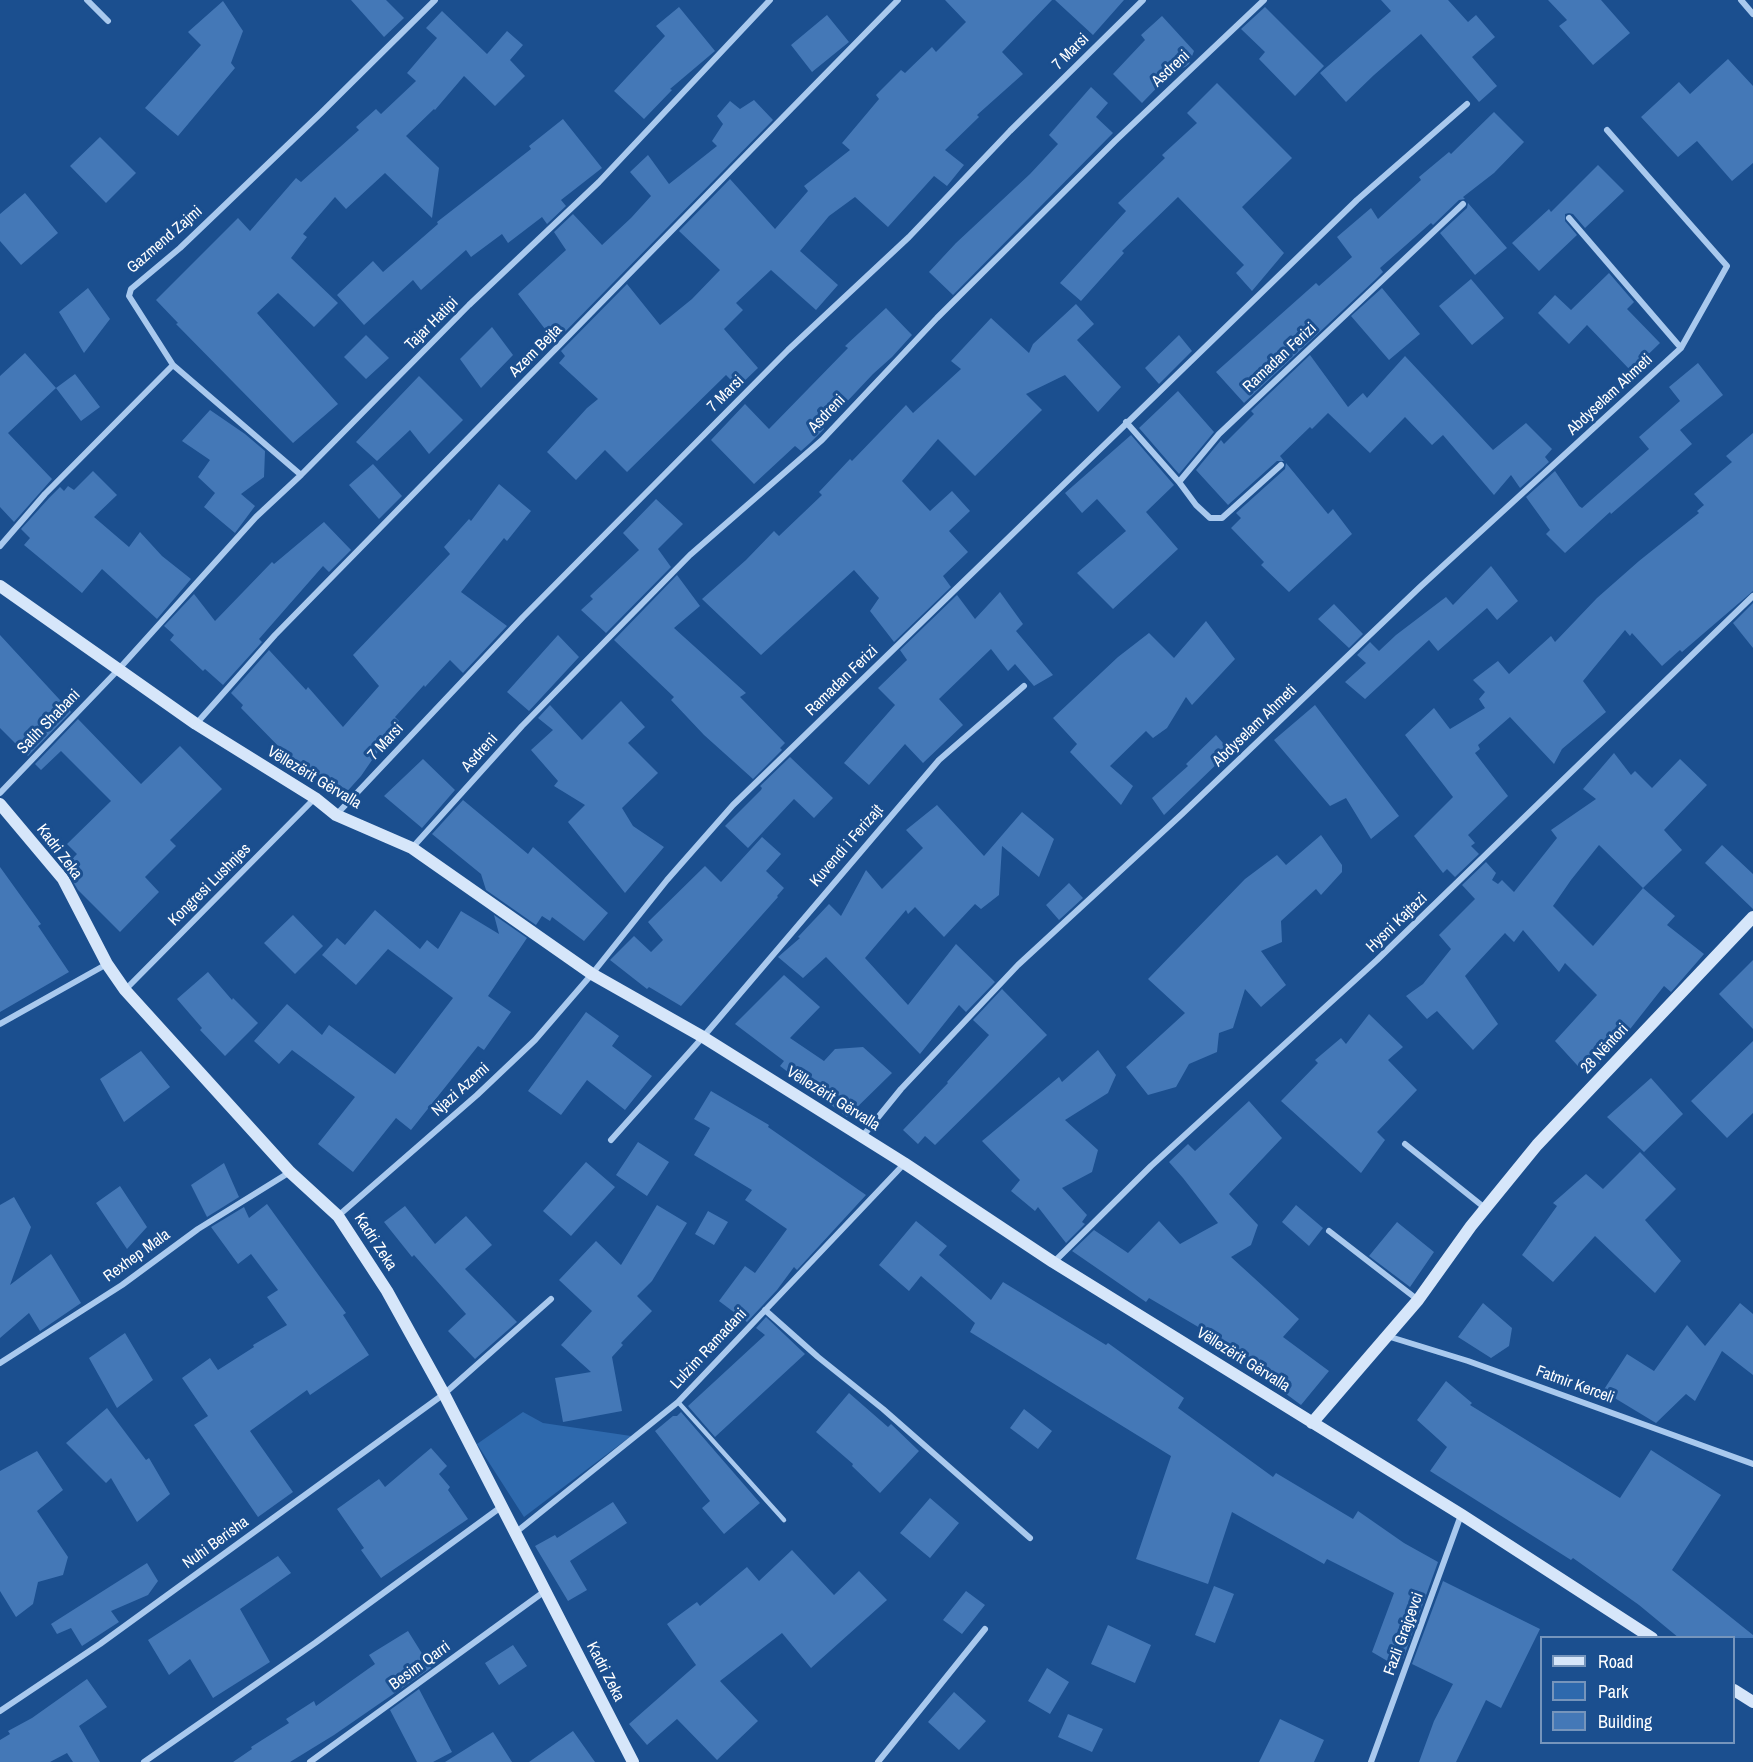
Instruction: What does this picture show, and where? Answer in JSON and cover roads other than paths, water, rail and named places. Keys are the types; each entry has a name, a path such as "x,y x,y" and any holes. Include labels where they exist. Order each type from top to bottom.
{"street":[{"path":"87,0 108,21"},
{"name":"Gazmend Zajmi","path":"302,475 173,365 129,297 130,289 180,248 435,0"},
{"name":"Tajar Hatipi","path":"118,670 256,517 302,475 469,305 598,182 770,0"},
{"name":"Azem Bejta","path":"196,724 275,635 898,0"},
{"name":"7 Marsi","path":"336,814 531,608 788,350 909,237 1010,130 1143,0"},
{"name":"Asdreni","path":"412,848 522,726 690,555 822,440 945,309 1114,141 1264,0"},
{"path":"1741,0 1753,14"},
{"name":"Ramadan Ferizi","path":"592,974 667,880 733,805 1357,200 1467,104"},
{"name":"Abdyselam Ahmeti","path":"862,1138 901,1089 1018,965 1182,814 1438,571 1681,348 1727,266 1607,130"},
{"name":"Ramadan Ferizi","path":"1179,482 1219,434 1463,204"},
{"path":"1569,218 1681,348"},
{"path":"0,546 45,494 173,365"},
{"path":"1126,422 1179,482 1196,505 1210,518 1221,518 1281,465"},
{"name":"Vëllezërit Gërvalla","path":"0,586 196,724 315,798 336,814 412,848 592,974 703,1037 904,1163 1053,1262 1462,1515 1649,1636"},
{"name":"Hysni Kajtazi","path":"1053,1262 1151,1166 1377,960 1753,596"},
{"name":"Salih Shabani","path":"0,793 118,670"},
{"name":"Kuvendi i Ferizajt","path":"611,1140 703,1037 939,760 1024,686"},
{"name":"Kongresi Lushnjes","path":"125,990 315,798"},
{"name":"Kadri Zeka","path":"0,804 63,879 107,964 125,990 290,1172 338,1216 387,1291 444,1394 633,1762"},
{"name":"28 Nëntori","path":"1312,1423 1418,1300 1485,1208 1537,1145 1753,917"},
{"path":"0,1024 107,964"},
{"name":"Njazi Azemi","path":"338,1216 477,1095 526,1048 592,974"},
{"path":"1405,1144 1485,1208"},
{"name":"Lulzim Ramadani","path":"515,1533 678,1402 904,1163"},
{"name":"Rexhep Mala","path":"0,1363 122,1285 198,1228 290,1172"},
{"path":"1329,1231 1418,1300"},
{"name":"Nuhi Berisha","path":"0,1711 100,1644 444,1394 551,1299"},
{"path":"765,1310 818,1357 883,1409 1030,1538"},
{"name":"Fatmir Kerceli","path":"1387,1336 1467,1361 1753,1464"},
{"path":"144,1762 315,1643 502,1506"},
{"name":"Fazli Grajçevci","path":"1371,1762 1462,1515"},
{"name":"Besim Qarri","path":"310,1762 546,1591"},
{"path":"878,1762 985,1629"},
{"path":"1735,1691 1753,1702"}],"lane":[{"path":"678,1402 784,1520"}]}
